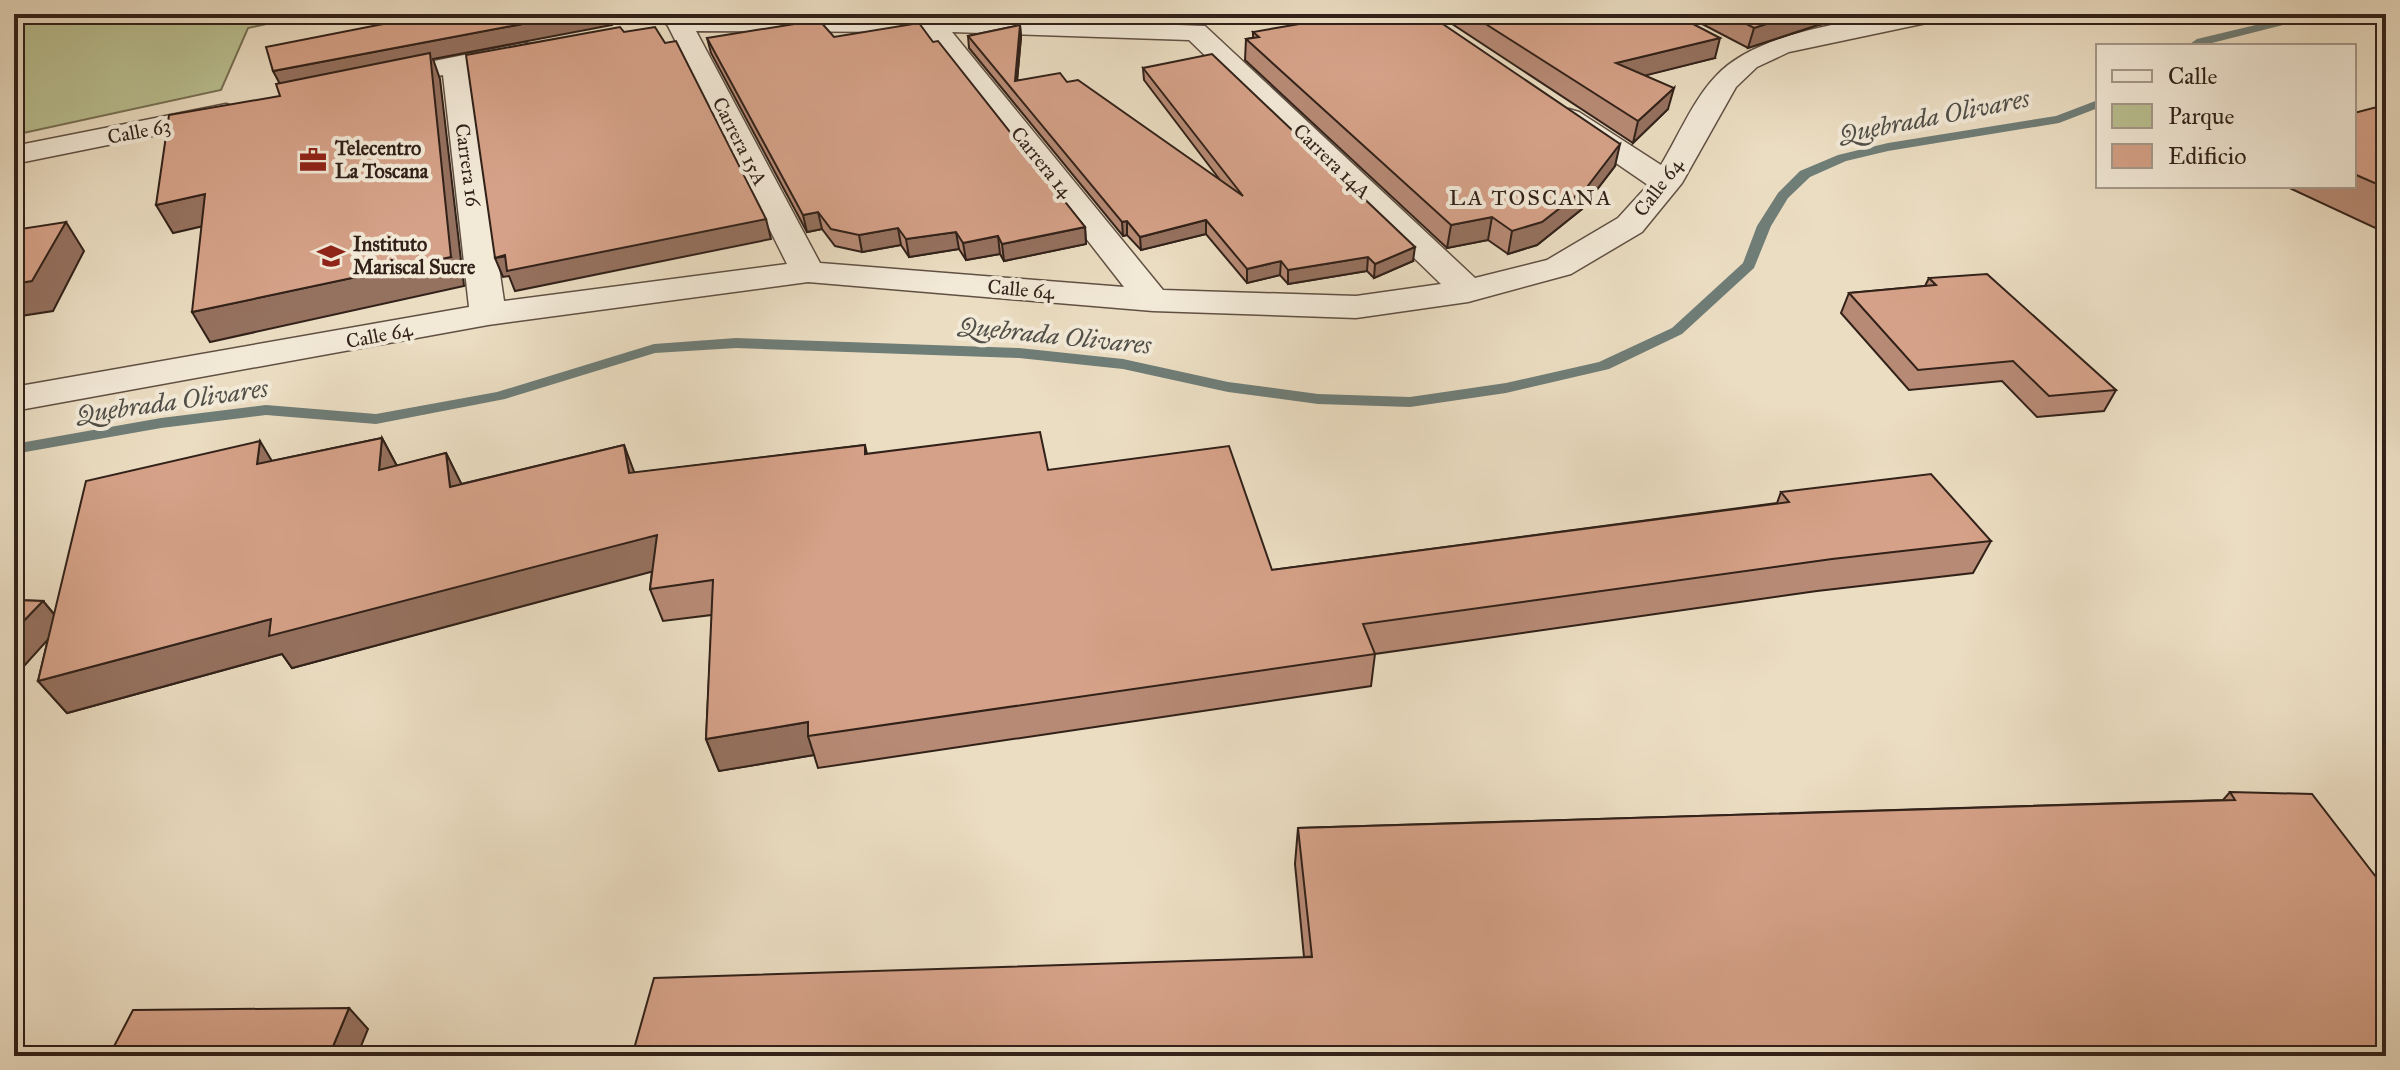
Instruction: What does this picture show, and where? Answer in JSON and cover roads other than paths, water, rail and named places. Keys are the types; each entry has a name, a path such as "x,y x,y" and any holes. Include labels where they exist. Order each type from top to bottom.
{"street":[{"path":"666,22 735,14"},
{"name":"Calle 64","path":"14,399 488,314 808,272 1153,300 1356,307 1468,291 1559,267 1630,225 1666,183 1724,83 1734,54 1921,15"},
{"path":"666,22 932,24"},
{"name":"Carrera 15A","path":"666,22 808,272"},
{"name":"Carrera 14A","path":"932,24 1196,32 1468,291"},
{"name":"Carrera 14","path":"932,24 1153,300"},
{"path":"358,85 545,48"},
{"name":"Carrera 16","path":"455,64 488,314"},
{"path":"1547,103 1666,183"},
{"name":"Calle 63","path":"14,155 249,108"}],"waterway":[{"name":"Quebrada Olivares","path":"2196,44 2303,17 2377,14"},
{"name":"Quebrada Olivares","path":"14,449 161,423 266,410 376,419 499,396 654,349 736,343 1019,353 1123,364 1228,387 1318,399 1410,402 1506,388 1604,366 1677,331 1749,265 1764,226 1783,196 1805,174 1842,158 1888,147 2059,119 2096,105"}],"place":[{"name":"Telecentro La Toscana","path":"313,160"},
{"name":"Instituto Mariscal Sucre","path":"331,256"}],"district":[{"name":"LA TOSCANA","path":"1531,197"}]}
